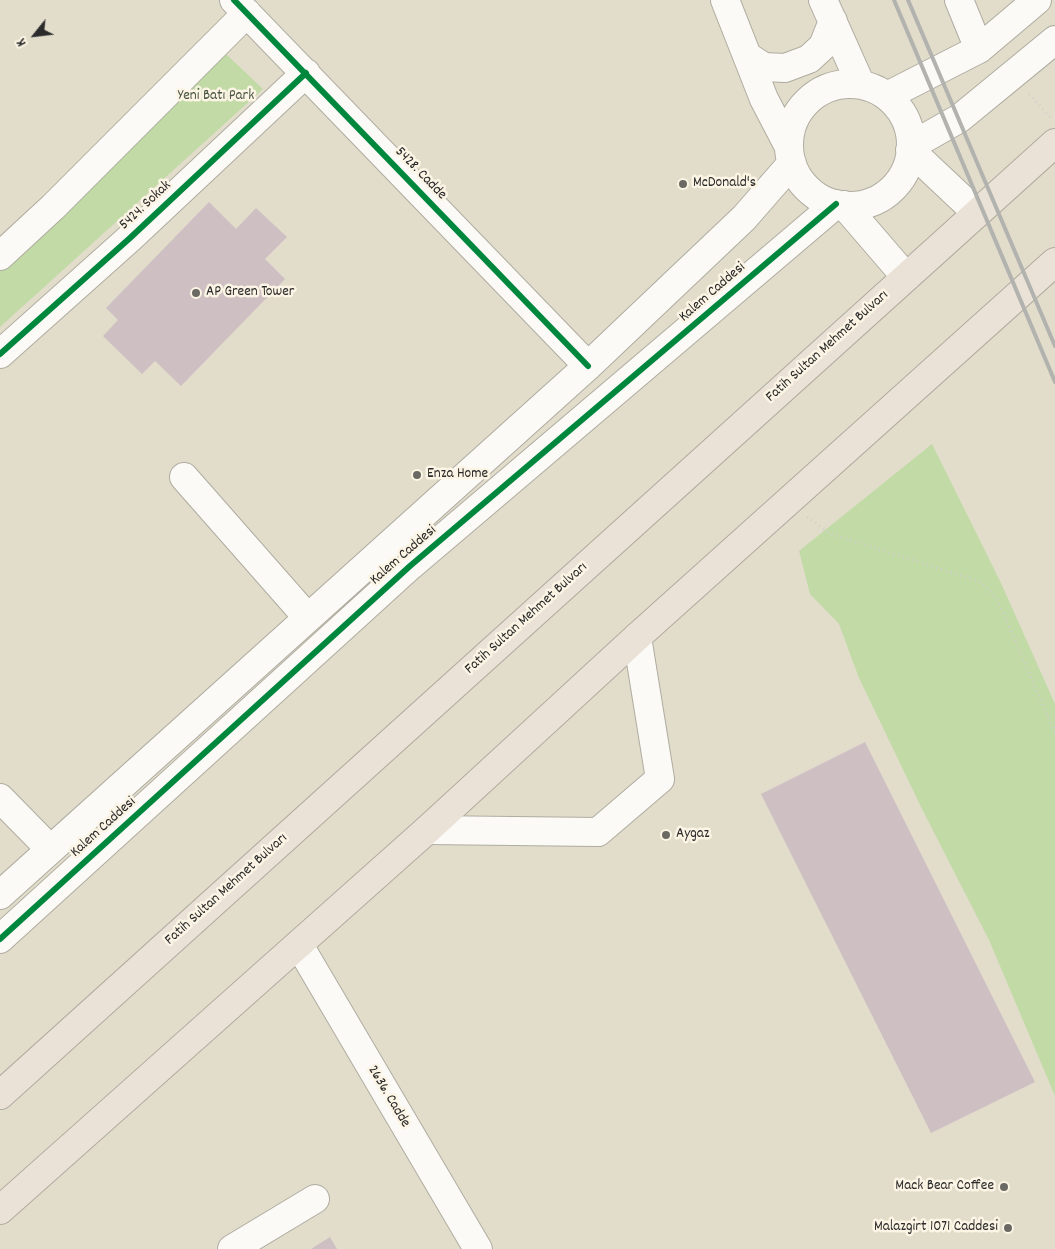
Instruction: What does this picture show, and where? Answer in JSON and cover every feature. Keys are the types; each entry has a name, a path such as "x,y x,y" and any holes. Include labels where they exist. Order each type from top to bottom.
{"highway":[{"name":"Fatih Sultan Mehmet Bulvarı","path":"0,1095 1055,143"},
{"path":"0,1210 428,830 637,637 1055,262"}],"street":[{"path":"725,0 768,107 791,155 797,175 814,194 824,200 840,205 861,205 878,199 892,189 903,175 910,159 911,148 908,124 900,109 887,96 875,89 861,85 843,84 826,88 810,98 798,112 791,129 791,155"},
{"path":"959,0 979,49"},
{"path":"887,96 979,49 1036,0"},
{"path":"0,256 53,207 241,7"},
{"name":"5428. Cadde","path":"241,7 588,366"},
{"path":"747,56 764,67 785,68 809,59 823,46 828,11"},
{"path":"828,11 861,85"},
{"path":"911,148 960,118 1055,40"},
{"name":"5424. Sokak","path":"0,354 130,238 306,73"},
{"path":"911,148 977,213"},
{"name":"Kalem Caddesi","path":"0,895 588,366 744,218 791,155"},
{"path":"840,205 906,277"},
{"name":"Kalem Caddesi","path":"0,939 410,566 840,205"},
{"path":"184,476 308,618"},
{"path":"428,830 598,832 660,779 637,637"},
{"path":"0,798 50,849"},
{"name":"2636. Cadde","path":"298,945 478,1249"},
{"path":"232,1249 315,1199"}],"path":[{"path":"1024,88 1055,123"},
{"path":"787,502 831,534 986,586 998,601 1055,733"}],"green space":[{"name":"Yeni Batı Park","path":"226,54 263,89 0,327 0,263"},
{"path":"932,444 1001,583 1055,704 1055,1096 989,940 922,809 859,678 839,624 810,594 799,551"}],"building":[{"name":"AP Green Tower","path":"209,202 236,229 256,208 287,237 265,259 285,279 181,386 155,361 142,374 103,336 118,320 106,308"},
{"path":"865,742 1035,1082 931,1133 761,794"},
{"path":"330,1237 337,1249 311,1249"}],"railway":[{"path":"894,0 1055,382"},
{"path":"908,0 1055,346"}],"cycle path":[{"path":"234,0 588,366"},
{"path":"0,354 130,238 306,73"},
{"path":"0,939 410,566 836,204"}],"place":[{"name":"McDonald's","path":"683,184"},
{"name":"AP Green Tower","path":"196,293"},
{"name":"Enza Home","path":"417,475"},
{"name":"Aygaz","path":"666,835"},
{"name":"Mack Bear Coffee","path":"1004,1187"},
{"name":"Malazgirt 1071 Caddesi","path":"1008,1228"}]}
